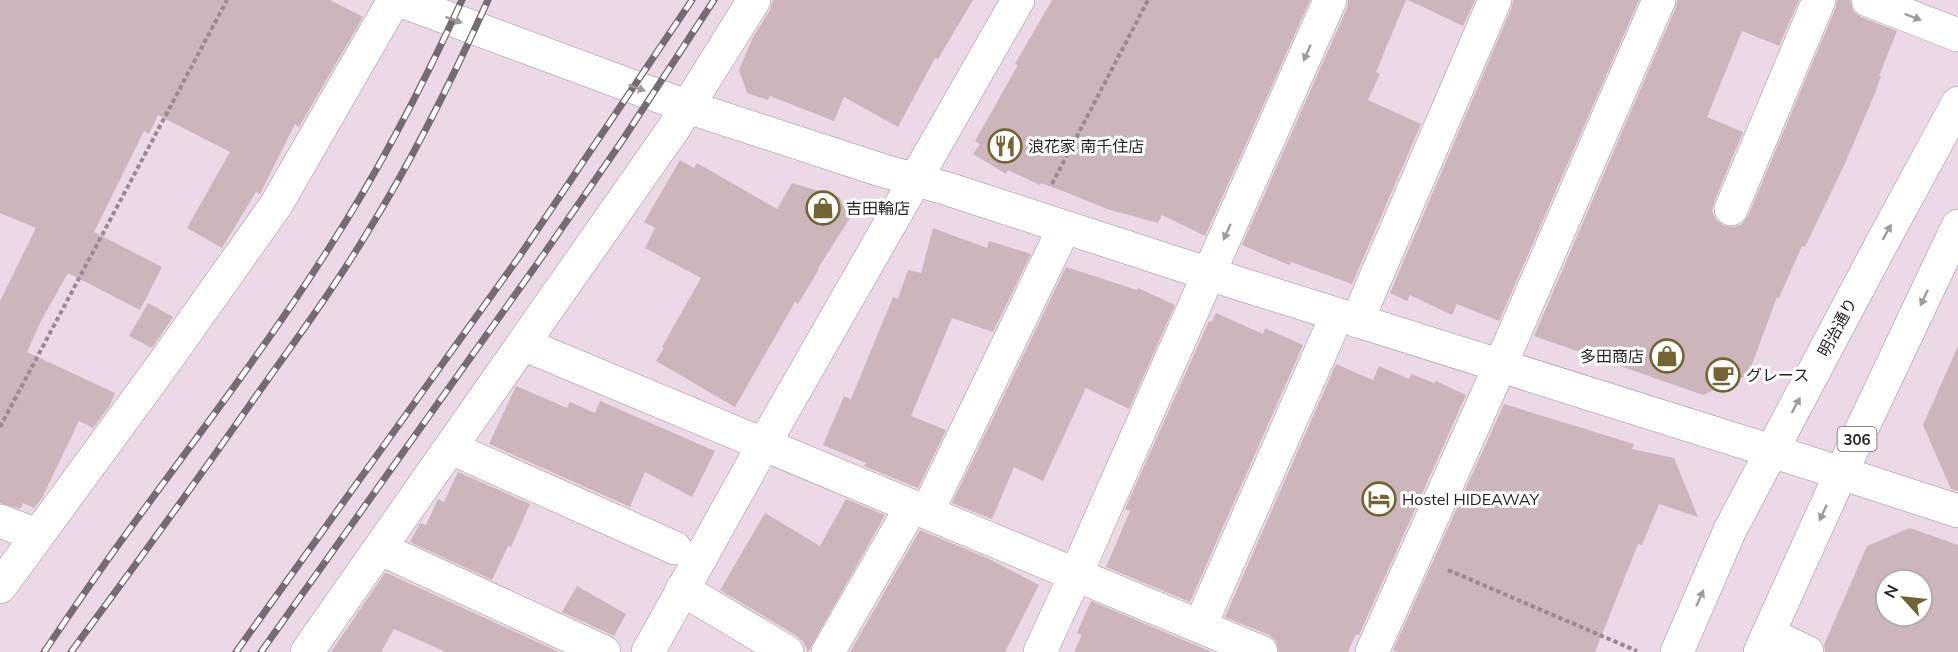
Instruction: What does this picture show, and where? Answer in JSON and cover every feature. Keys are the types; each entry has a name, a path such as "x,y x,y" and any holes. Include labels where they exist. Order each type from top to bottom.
{"street":[{"path":"0,587 276,205 393,0"},
{"path":"399,0 688,107 1958,511"},
{"path":"307,652 688,107 754,0"},
{"path":"648,652 1018,0"},
{"path":"1040,652 1330,0"},
{"path":"1200,626 1495,0"},
{"path":"1372,652 1500,366 1659,0"},
{"path":"1731,209 1819,0"},
{"path":"1868,0 1958,35"},
{"name":"明治通り","path":"1677,652 1730,530 1958,103"},
{"name":"306","path":"1764,643 1841,472 1950,263 1958,226"},
{"path":"828,652 919,509 1064,228"},
{"path":"523,344 1200,626 1243,649"},
{"path":"451,448 675,548"},
{"path":"0,521 37,536"},
{"path":"381,549 604,652"},
{"path":"682,589 787,652"},
{"path":"1764,643 1807,652"}],"path":[{"path":"0,427 227,0"},
{"path":"1052,185 1148,0"},
{"path":"1415,556 1637,651"}],"building":[{"path":"0,0 330,0 363,17 299,127 295,124 260,194 256,192 222,248 187,228 230,152 158,115 149,134 144,131 94,232 162,267 140,310 68,273 41,321 27,352 115,393 110,405 93,428 79,421 42,498 34,508 23,503 20,509 0,503 0,301 36,228 0,213"},
{"path":"773,0 973,0 938,59 935,58 898,127 844,97 834,121 770,96 768,100 747,93 739,70 753,37 770,10"},
{"path":"1052,0 1310,0 1205,236 1162,215 1158,223 1107,209 1041,183 1040,185 1008,170 1006,174 973,154 980,144 975,141"},
{"path":"1348,0 1406,0 1376,72 1380,74 1368,100 1421,124 1352,284 1291,262 1289,265 1242,245 1347,8"},
{"path":"1408,0 1475,0 1463,26"},
{"path":"1513,0 1639,0 1499,321 1457,304 1452,315 1410,295 1407,301 1390,293"},
{"path":"1677,0 1799,0 1779,46 1742,31 1707,117 1743,132 1712,211 1716,220 1724,226 1734,227 1742,224 1748,216 1837,0 1850,0 1853,11 1861,17 1897,31 1879,76 1881,76 1875,93 1846,161 1805,247 1802,246 1779,298 1777,297 1748,375 1703,395 1534,336 1676,7"},
{"path":"680,160 694,168 697,163 777,209 792,183 839,197 850,218 798,304 795,302 735,407 656,361 701,278 645,248 655,228 644,222"},
{"path":"933,228 987,248 989,241 1031,254 993,332 952,318 911,416 946,430 918,488 864,466 866,463 823,445 844,396 851,399 893,297 898,299 908,270 921,273"},
{"path":"1066,267 1137,290 1138,288 1175,305 1129,409 1086,388 1043,481 1014,467 992,519 952,503"},
{"path":"148,303 173,317 152,348 129,336"},
{"path":"1216,313 1263,334 1265,328 1303,345 1190,602 1106,567 1130,511 1125,509 1209,321 1212,322"},
{"path":"1958,346 1958,491 1951,489 1923,425"},
{"path":"1336,364 1373,380 1379,366 1409,379 1411,374 1434,383 1436,381 1466,395 1359,635 1356,634 1348,652 1279,652 1276,641 1269,635 1225,617"},
{"path":"516,386 567,408 570,402 595,413 600,401 715,451 692,497 645,472 630,507 489,444"},
{"path":"1504,404 1634,444 1632,449 1674,458 1698,517 1659,504 1642,545 1638,544 1595,652 1398,652 1393,650"},
{"path":"458,472 530,504 511,547 508,546 492,580 410,542 420,523 426,525 438,499 444,502"},
{"path":"846,499 885,515 808,652 797,636 720,590 765,513 820,546"},
{"path":"1910,528 1958,545 1958,652 1825,652 1824,645 1867,546"},
{"path":"920,530 987,558 1039,585 1005,652 850,652"},
{"path":"385,573 559,652 446,652 394,629 381,652 331,652"},
{"path":"577,586 626,614 614,636 562,612"},
{"path":"1091,601 1212,652 1074,652 1082,635 1077,633"}],"railway":[{"path":"44,652 111,555 250,365 329,248 400,126 462,0"},
{"path":"71,652 310,321 353,255 416,148 488,0"},
{"path":"236,652 519,257 692,0"},
{"path":"261,652 537,264 622,141 714,0"}],"place":[{"name":"浪花家 南千住店","path":"1005,146"},
{"name":"吉田輪店","path":"823,208"},
{"name":"多田商店","path":"1667,356"},
{"name":"グレース","path":"1723,375"},
{"name":"Hostel HIDEAWAY","path":"1379,499"}]}
